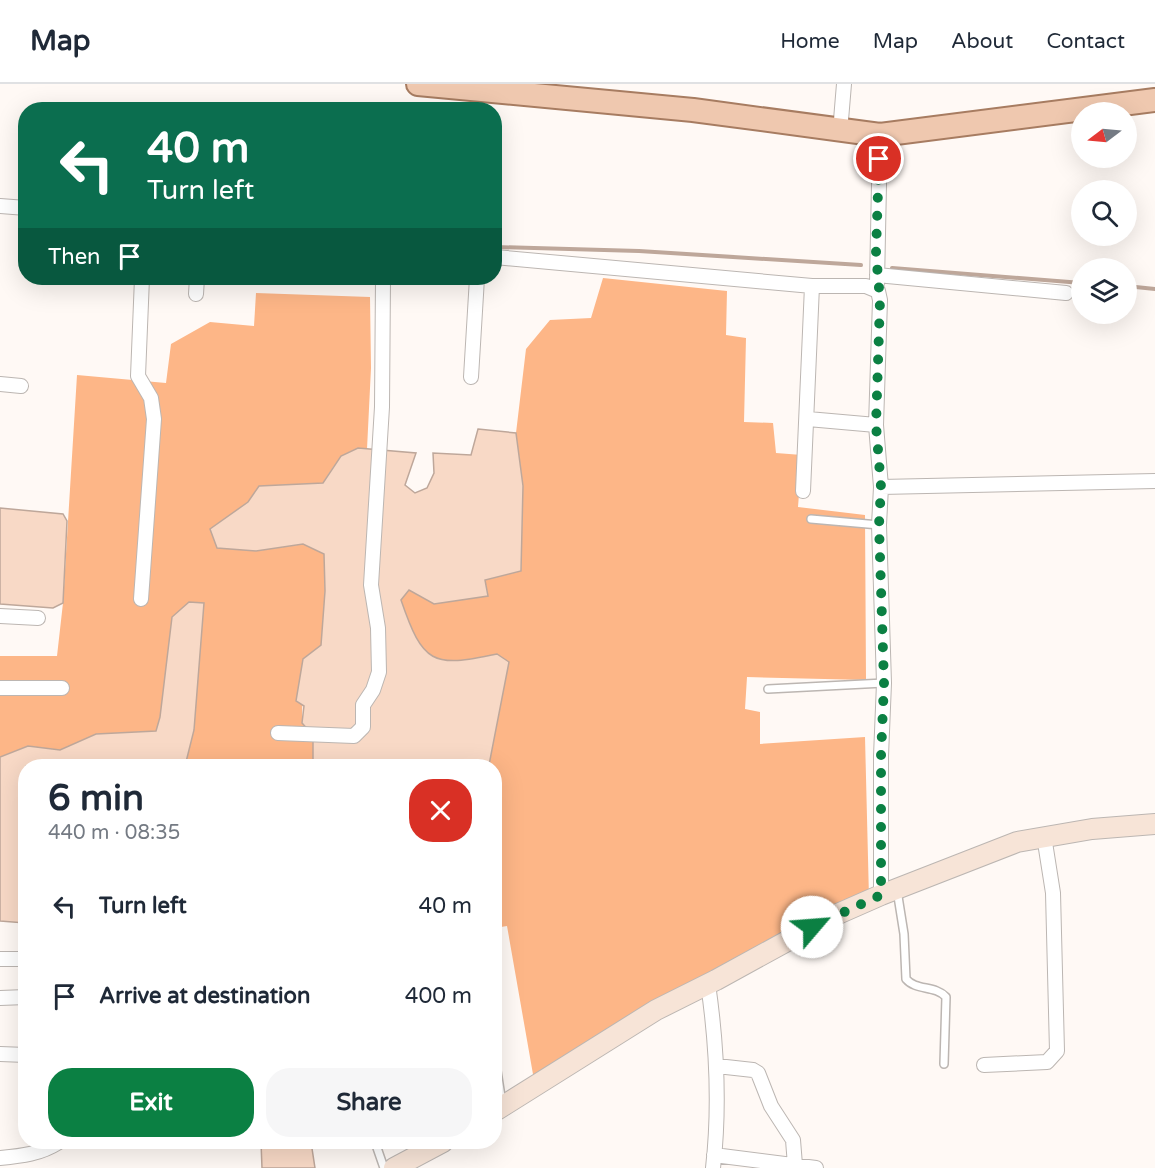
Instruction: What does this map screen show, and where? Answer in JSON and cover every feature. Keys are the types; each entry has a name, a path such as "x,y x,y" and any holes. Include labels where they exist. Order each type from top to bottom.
{"main road":[{"path":"429,85 693,110 840,132 880,135 1155,100"}],"street":[{"path":"840,132 844,84"},
{"path":"880,135 877,275 880,300 876,425 881,487 879,525 884,683 881,756 889,892"},
{"path":"0,206 18,207"},
{"path":"502,258 812,286 866,286 878,291"},
{"path":"877,275 1066,293"},
{"path":"141,599 154,419 151,398 138,376 142,285"},
{"path":"196,294 197,285"},
{"path":"278,733 354,736 363,727 363,705 377,681 378,628 370,585 382,407 383,285"},
{"path":"471,377 477,285"},
{"path":"803,491 808,419 812,286"},
{"path":"0,384 21,386"},
{"path":"808,419 876,425"},
{"path":"881,487 1155,481"},
{"path":"0,616 38,618"},
{"path":"0,688 62,688"},
{"path":"502,1107 656,1010 831,917 1017,842 1044,836 1155,824"},
{"path":"984,1065 1047,1062 1057,1051 1054,903 1044,836"},
{"path":"0,959 18,959"},
{"path":"708,984 716,1036 717,1065 713,1161 816,1168"},
{"path":"0,998 18,997"},
{"path":"0,1054 18,1055"},
{"path":"717,1065 753,1070 758,1073 771,1106 793,1140 795,1165"},
{"path":"0,1158 27,1155 46,1149"},
{"path":"394,1168 430,1149"}],"lane":[{"path":"811,519 879,525"},
{"path":"768,689 884,683"},
{"path":"889,892 904,934 906,979 910,984 936,990 946,997 944,1064"},
{"path":"377,1149 384,1168"}],"shaded area":[{"path":"603,278 727,291 726,335 746,338 744,422 773,423 776,453 802,455 798,507 865,515 866,680 747,677 745,709 760,712 760,744 865,737 869,898 534,1080 507,926 502,927 502,759 489,759 497,717 497,654 457,660 443,660 432,656 416,637 401,600 409,590 488,595 485,580 521,571 523,486 516,433 526,349 550,320 591,318"},
{"path":"256,293 370,297 371,368 367,449 345,454 335,464 323,483 260,486 248,502 210,529 256,551 304,544 324,554 325,591 321,645 303,659 302,723 313,735 313,759 187,759 194,730 160,717 156,731 96,734 60,750 28,746 0,757 0,656 57,656 63,603 77,375 166,383 171,344 210,322 254,326"},
{"path":"478,429 516,433 523,486 521,571 485,580 488,596 434,604 409,590 401,600 416,637 424,649 433,656 444,660 458,660 497,654 509,662 490,759 313,759 313,735 302,723 304,706 296,701 303,659 321,645 325,591 324,554 303,544 256,551 217,548 210,529 248,502 259,486 323,483 341,456 358,448 416,453 405,485 415,493 427,488 434,473 433,453 471,455"},
{"path":"0,508 63,514 67,521 63,603 53,608 0,604"},
{"path":"189,602 204,603 194,730 187,759 18,759 18,922 0,921 0,757 28,746 60,750 96,734 156,731 160,717 172,617"},
{"path":"261,1149 312,1149 315,1168 262,1168"}],"waterway":[{"path":"502,247 639,251 861,265"},
{"path":"892,268 1071,282"},
{"path":"1137,287 1155,289"}],"route":[{"path":"812,927 881,895 881,756 884,683 879,525 881,487 876,425 880,300 876,253 879,159"}]}
